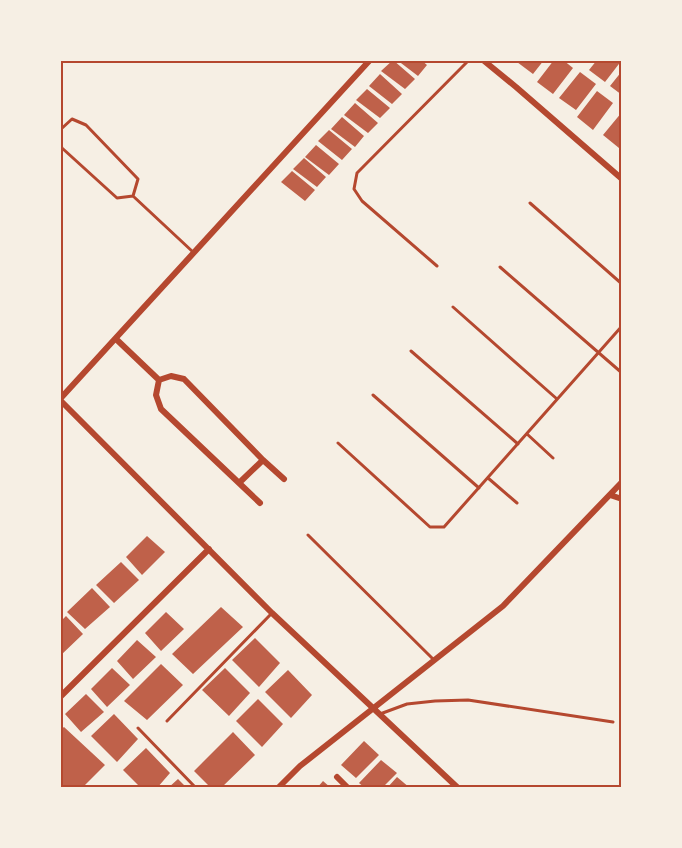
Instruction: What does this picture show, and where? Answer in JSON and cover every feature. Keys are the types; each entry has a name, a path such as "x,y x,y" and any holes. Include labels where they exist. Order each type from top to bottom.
{"street":[{"path":"370,60 60,399 272,613 458,788"},
{"path":"483,60 622,179"},
{"path":"116,339 159,380"},
{"path":"159,380 171,376 184,379 284,479"},
{"path":"159,380 156,395 161,409 260,503"},
{"path":"239,483 263,460"},
{"path":"278,788 300,766 503,606 622,482"},
{"path":"610,495 622,499"},
{"path":"60,697 209,549"},
{"path":"337,777 348,788"}],"lane":[{"path":"437,266 362,201 354,189 357,173 469,60"},
{"path":"60,130 72,119 86,125 138,178 133,196"},
{"path":"60,142 62,148 117,198 133,196 195,253"},
{"path":"530,202 622,284"},
{"path":"500,267 622,374"},
{"path":"453,307 557,399"},
{"path":"338,443 430,527 444,526 622,326"},
{"path":"411,351 518,444"},
{"path":"374,395 480,488"},
{"path":"527,434 554,458"},
{"path":"488,478 517,503"},
{"path":"308,535 434,660"},
{"path":"167,721 272,613"},
{"path":"380,714 407,704 468,700 613,722"},
{"path":"138,728 196,788"}],"building":[{"path":"393,60 415,79 405,89 381,71"},
{"path":"397,60 421,60 427,65 418,76"},
{"path":"518,60 544,60 533,74 517,62"},
{"path":"554,60 563,60 573,68 553,94 537,82"},
{"path":"597,60 622,60 605,82 589,70"},
{"path":"622,71 622,95 610,86"},
{"path":"580,72 596,84 576,110 559,98"},
{"path":"380,74 402,94 392,104 369,86"},
{"path":"367,89 390,108 380,118 356,100"},
{"path":"597,91 613,103 593,130 577,117"},
{"path":"355,103 378,123 368,133 344,115"},
{"path":"622,112 622,144 619,148 603,135"},
{"path":"342,117 364,136 355,147 331,129"},
{"path":"329,130 352,149 342,160 318,141"},
{"path":"316,145 339,164 329,175 305,157"},
{"path":"304,158 326,177 317,187 293,169"},
{"path":"292,171 315,190 305,201 281,182"},
{"path":"147,536 165,552 142,575 126,557"},
{"path":"121,562 139,580 114,603 96,585"},
{"path":"92,588 110,607 85,629 67,612"},
{"path":"221,607 243,627 193,674 172,654"},
{"path":"166,612 184,629 161,651 145,633"},
{"path":"66,616 83,634 60,656 60,622"},
{"path":"255,638 280,663 259,687 232,660"},
{"path":"137,640 156,657 133,679 117,661"},
{"path":"161,664 183,685 147,720 124,701"},
{"path":"112,668 130,685 107,707 91,689"},
{"path":"225,668 250,693 229,716 202,690"},
{"path":"288,670 312,695 291,718 265,692"},
{"path":"86,694 104,712 81,732 65,714"},
{"path":"258,699 283,724 262,747 236,721"},
{"path":"114,714 138,739 117,762 91,736"},
{"path":"64,727 105,765 82,788 64,788 60,784 60,730"},
{"path":"233,732 255,755 221,788 211,788 194,771"},
{"path":"364,741 379,755 356,778 341,765"},
{"path":"146,748 170,773 157,788 141,788 123,770"},
{"path":"381,760 397,773 382,788 365,788 359,783"},
{"path":"397,777 410,788 387,788"},
{"path":"178,779 187,788 168,788"},
{"path":"323,781 331,788 317,788"}]}
